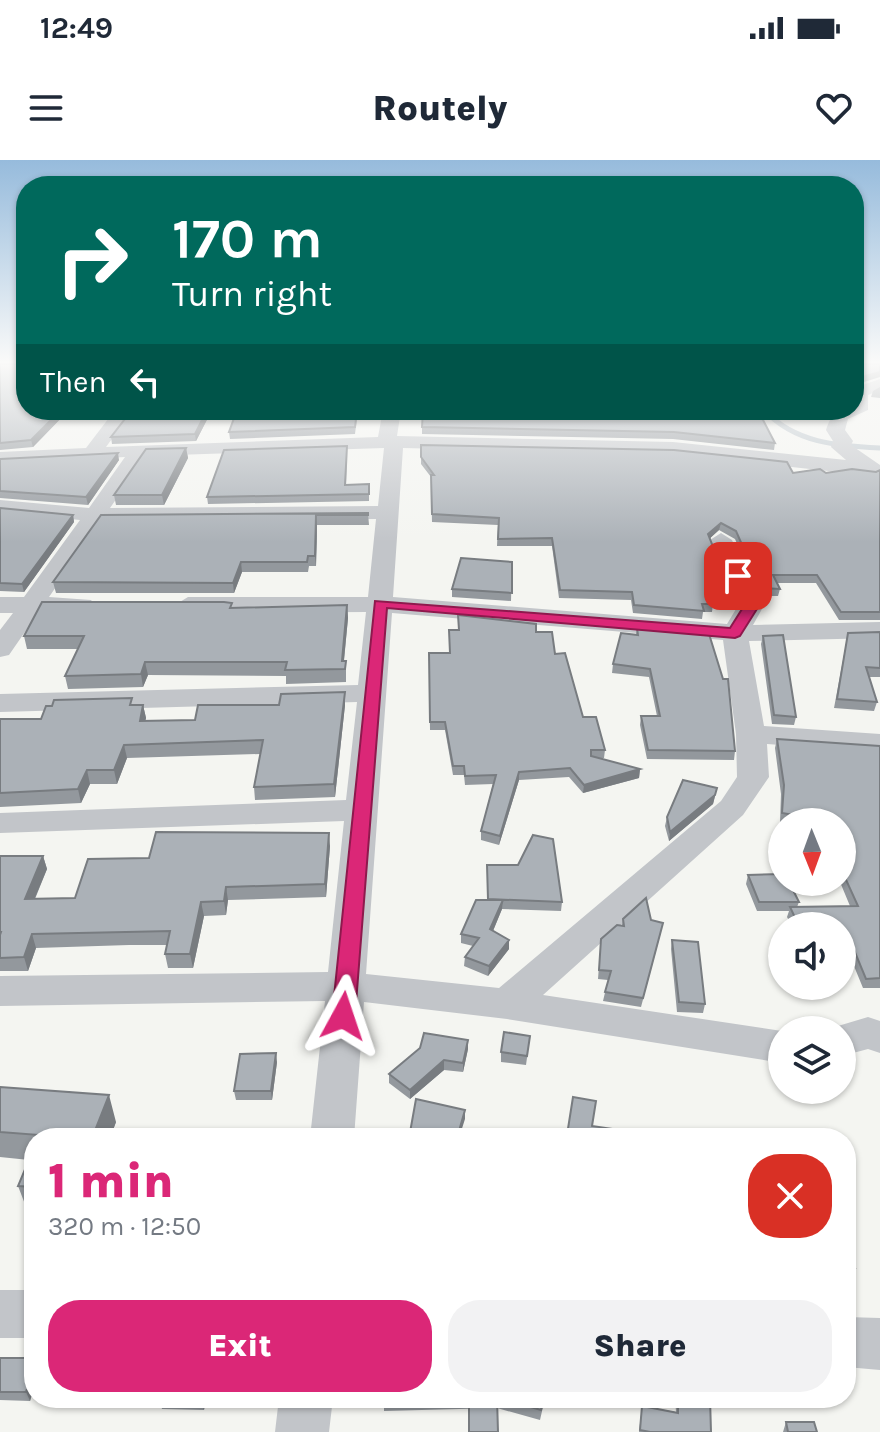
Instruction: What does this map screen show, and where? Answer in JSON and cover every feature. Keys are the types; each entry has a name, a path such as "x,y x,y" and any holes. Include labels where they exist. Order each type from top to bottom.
{"street":[{"path":"93,451 114,423"},
{"path":"333,1128 388,512 392,423"},
{"path":"837,423 835,430 843,441 841,447 876,472"},
{"path":"0,458 93,451 391,442 674,448 876,472"},
{"path":"0,649 139,452"},
{"path":"0,506 94,515 388,512"},
{"path":"507,1004 732,808 753,777 751,734 735,633 749,609 721,540"},
{"path":"158,605 380,604 735,633 880,630"},
{"path":"0,605 110,605"},
{"path":"0,703 372,693"},
{"path":"751,734 880,743"},
{"path":"0,823 362,810"},
{"path":"0,991 346,986 507,1004 768,1045"},
{"path":"856,1036 868,1033 880,1037"},
{"path":"0,1314 24,1314"},
{"path":"856,1343 880,1344"},
{"path":"302,1432 305,1408"}],"building":[{"path":"0,423 48,423 31,440 0,443"},
{"path":"122,423 200,423 195,434 111,437"},
{"path":"232,423 355,423 355,427 229,432"},
{"path":"422,423 765,423 775,443 674,432 422,427"},
{"path":"421,445 674,450 787,462 793,473 820,469 826,473 852,469 880,470 880,612 841,612 817,575 773,575 780,589 761,588 736,531 721,523 708,534 729,587 707,586 713,604 702,604 704,611 634,605 632,592 560,590 552,538 498,539 499,518 432,514 431,475 434,475 421,457"},
{"path":"347,446 345,485 369,484 369,494 207,497 224,450"},
{"path":"186,448 162,495 114,495 146,449"},
{"path":"118,453 86,497 0,491 0,459"},
{"path":"0,508 73,515 22,584 0,583"},
{"path":"368,513 316,515 315,556 308,556 307,562 241,562 233,583 53,582 101,515"},
{"path":"461,558 512,562 512,593 452,589"},
{"path":"42,602 224,602 232,603 230,608 347,605 342,661 346,661 345,669 285,670 287,662 145,662 141,674 65,676 84,636 24,636"},
{"path":"458,615 536,624 536,632 552,632 555,654 565,653 583,717 596,717 605,750 591,750 591,756 640,769 584,785 570,768 519,772 500,836 481,831 496,775 465,776 464,766 453,766 445,722 430,722 429,653 450,653 449,630 459,630"},
{"path":"637,628 709,634 723,679 728,679 735,751 648,750 641,716 660,716 650,669 613,664 621,633 638,635"},
{"path":"880,632 880,668 866,667 877,702 837,699 848,633"},
{"path":"783,635 796,717 774,715 763,636"},
{"path":"345,692 334,784 254,787 263,740 124,745 114,770 87,770 78,789 0,793 0,719 41,719 46,706 52,706 54,700 132,698 130,705 143,705 140,721 195,720 198,705 279,705 281,694"},
{"path":"777,739 880,746 880,978 866,979 856,955 856,912 792,912 790,907 858,906 853,896 856,896 856,808 782,808 784,785"},
{"path":"683,780 717,788 715,795 670,832 667,817"},
{"path":"156,832 329,833 325,884 226,887 224,901 201,902 190,954 165,954 170,931 32,934 24,957 0,958 0,856 43,856 25,899 75,898 88,859 149,858"},
{"path":"533,835 553,839 562,902 488,899 487,865 518,865"},
{"path":"768,874 768,896 796,896 799,902 759,902 748,875"},
{"path":"646,898 651,920 663,923 643,998 605,992 611,971 599,970 601,939 617,925 624,926 623,919"},
{"path":"476,900 503,900 490,929 509,940 489,966 465,957 479,938 461,934"},
{"path":"672,940 698,942 705,1004 679,1002"},
{"path":"504,1032 530,1036 527,1056 501,1052"},
{"path":"424,1033 468,1040 463,1063 444,1060 410,1090 389,1074 420,1048"},
{"path":"276,1053 271,1091 234,1091 240,1054"},
{"path":"0,1087 109,1095 96,1128 24,1128 24,1134 0,1132"},
{"path":"573,1097 596,1101 592,1126 606,1128 568,1128"},
{"path":"416,1099 465,1110 460,1128 411,1128"},
{"path":"24,1172 24,1186 18,1186"},
{"path":"0,1358 24,1358 24,1392 0,1392"},
{"path":"469,1408 497,1408 498,1432 469,1432"},
{"path":"642,1408 678,1413 678,1408 710,1408 711,1432 640,1430"},
{"path":"786,1422 814,1422 817,1432 788,1432"}],"waterway":[{"path":"779,423 818,441 880,448"}],"route":[{"path":"343,1016 380,604 735,633 749,609 738,576"}]}
